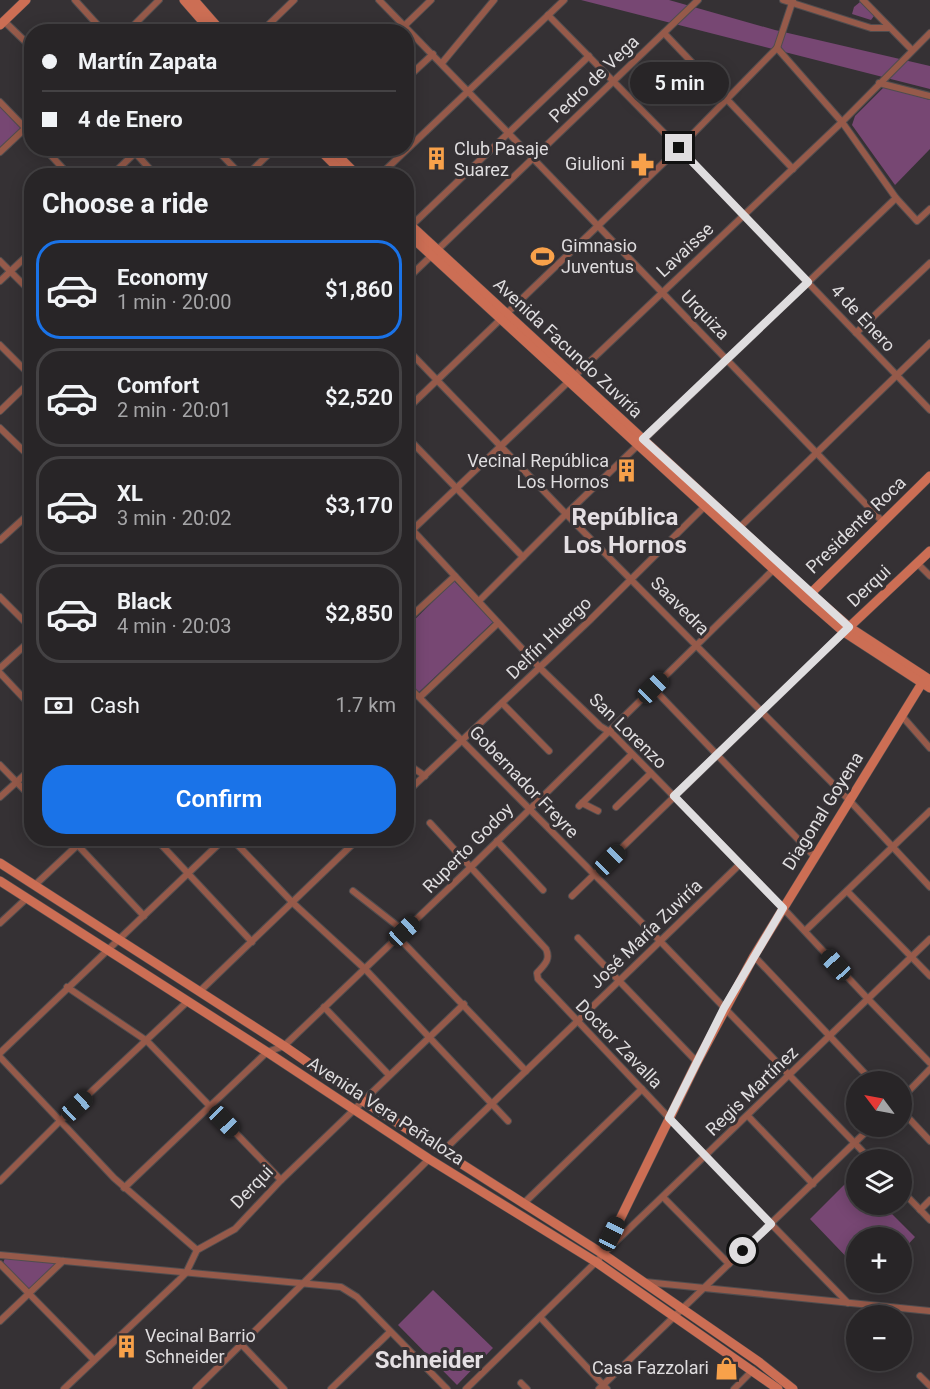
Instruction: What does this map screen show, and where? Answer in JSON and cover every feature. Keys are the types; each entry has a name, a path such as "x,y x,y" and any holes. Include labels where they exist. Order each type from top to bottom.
{"main road":[{"path":"2,23 26,0"},
{"path":"184,0 205,24"},
{"path":"194,0 215,24"},
{"path":"326,156 338,168"},
{"path":"339,156 350,168"},
{"name":"Avenida Facundo Zuviría","path":"414,232 707,504 773,570 808,596"},
{"name":"Presidente Roca","path":"808,596 930,476"},
{"name":"Avenida Facundo Zuviría","path":"707,504 739,528 808,596 847,630 928,682"},
{"name":"Derqui","path":"847,630 930,551"},
{"name":"Diagonal Goyena","path":"603,1254 724,1008 849,800 902,716 928,682"},
{"name":"Avenida Vera Peñaloza","path":"0,863 284,1046 363,1101 603,1254 793,1389"},
{"name":"Avenida Vera Peñaloza","path":"0,881 429,1159 596,1262 778,1389"}],"street":[{"path":"75,0 97,24"},
{"path":"135,24 159,0"},
{"path":"269,24 294,0"},
{"name":"Urquiza","path":"379,0 402,24"},
{"path":"406,24 431,0"},
{"path":"442,63 494,0"},
{"path":"552,0 561,2"},
{"name":"Pedro de Vega","path":"414,273 698,0"},
{"path":"783,0 871,28 890,28"},
{"path":"863,0 912,50"},
{"path":"414,402 679,148 777,48 792,1"},
{"path":"414,143 561,2"},
{"name":"4 de Enero","path":"548,15 930,410"},
{"path":"2,23 24,41"},
{"path":"664,33 793,169"},
{"name":"Lavaisse","path":"414,529 842,122 930,33"},
{"name":"Urquiza","path":"414,36 470,91 883,522"},
{"path":"777,48 842,122 896,198 917,221 930,209"},
{"path":"414,72 433,54"},
{"path":"414,221 510,133 589,56"},
{"path":"879,83 930,96"},
{"path":"0,102 24,127"},
{"path":"0,152 24,129"},
{"path":"51,156 63,168"},
{"path":"118,168 129,156"},
{"path":"140,156 150,168"},
{"path":"223,156 236,168"},
{"path":"253,168 266,156"},
{"path":"388,168 400,156"},
{"path":"479,601 566,514 896,198"},
{"path":"0,281 24,259"},
{"path":"0,261 24,285"},
{"path":"856,333 930,263"},
{"path":"739,528 930,342"},
{"path":"0,345 24,370"},
{"name":"Saavedra","path":"414,356 566,514 849,800 930,887"},
{"path":"0,411 24,387"},
{"path":"0,428 24,451"},
{"path":"414,444 523,557"},
{"name":"Delfín Huergo","path":"414,786 540,668 707,504"},
{"path":"0,540 24,518"},
{"name":"San Lorenzo","path":"414,531 540,668 674,796 930,1063"},
{"path":"917,563 930,576"},
{"name":"Ruperto Godoy","path":"124,1188 267,1052 284,1046 365,969 773,570"},
{"path":"414,614 455,576"},
{"path":"0,597 24,621"},
{"path":"420,697 498,623"},
{"name":"Derqui","path":"572,896 847,630"},
{"path":"0,668 24,646"},
{"path":"0,673 24,698"},
{"path":"653,688 815,857"},
{"name":"Gobernador Freyre","path":"414,691 861,1149"},
{"path":"502,703 549,751"},
{"path":"902,716 930,748"},
{"path":"598,811 581,804 632,754"},
{"path":"0,765 24,790"},
{"path":"414,768 425,776"},
{"path":"616,807 651,773"},
{"path":"0,797 24,775"},
{"path":"805,931 930,811"},
{"name":"Doctor Zavalla","path":"430,823 472,866 546,950 549,955 547,961 536,976 576,1022 848,1303"},
{"path":"497,841 543,890"},
{"path":"35,885 77,846"},
{"path":"79,846 144,916"},
{"path":"162,846 252,942"},
{"path":"64,1389 186,1273 197,1250 124,1188 59,1122 0,1055 67,987 119,941 217,846"},
{"path":"239,846 293,903 365,969 508,1121"},
{"path":"199,992 351,846"},
{"name":"José María Zuviría","path":"442,1152 740,864"},
{"path":"353,891 404,931"},
{"path":"847,891 930,976"},
{"path":"0,923 27,898"},
{"path":"398,937 526,1071"},
{"path":"578,938 697,1062"},
{"name":"Regis Martínez","path":"466,1389 930,939"},
{"path":"754,956 862,1071"},
{"path":"67,987 147,1041 281,1180"},
{"path":"0,1181 59,1122 188,1001"},
{"name":"Derqui","path":"197,1250 235,1228 281,1180 464,1004"},
{"path":"324,1007 389,1075"},
{"path":"912,1088 930,1069"},
{"path":"523,1204 642,1089"},
{"path":"748,1116 813,1184"},
{"path":"912,1122 930,1141"},
{"path":"540,1317 603,1388 682,1308 861,1137"},
{"path":"196,1389 429,1159"},
{"path":"663,1197 729,1264"},
{"path":"920,1210 930,1200"},
{"path":"912,1202 930,1220"},
{"path":"0,1255 336,1286 353,1294 447,1389"},
{"path":"0,1321 63,1261"},
{"path":"0,1264 94,1360"},
{"path":"645,1282 930,1311"},
{"path":"331,1389 390,1332"},
{"path":"242,1345 284,1389"},
{"path":"734,1389 753,1370"},
{"path":"920,1376 930,1386"},
{"path":"521,1383 527,1389"}],"shaded area":[{"path":"581,0 669,0 775,30 930,66 930,89"},
{"path":"860,2 874,16 871,20 852,14 854,7"},
{"path":"884,87 930,100 930,149 895,185 852,125 855,116"},
{"path":"0,102 24,129 0,152"},
{"path":"454,581 493,622 418,693 414,689 414,620"},
{"path":"846,1183 846,1215 893,1215 905,1227 846,1227 846,1257 810,1219"},
{"path":"5,1258 58,1263 30,1290 3,1263"},
{"path":"433,1290 493,1348 457,1385 398,1325"}],"place":[{"name":"Club Pasaje Suarez","path":"436,159"},
{"name":"Giulioni","path":"643,164"},
{"name":"Gimnasio Juventus","path":"543,256"},
{"name":"Vecinal República Los Hornos","path":"627,471"},
{"name":"Vecinal Barrio Schneider","path":"127,1346"},
{"name":"Casa Fazzolari","path":"727,1368"}],"district":[{"name":"República Los Hornos","path":"625,531"},
{"name":"Schneider","path":"429,1360"}],"route":[{"path":"679,148 808,282 643,439 849,627 674,796 783,908 724,1008 669,1118 771,1224 743,1251"}]}
